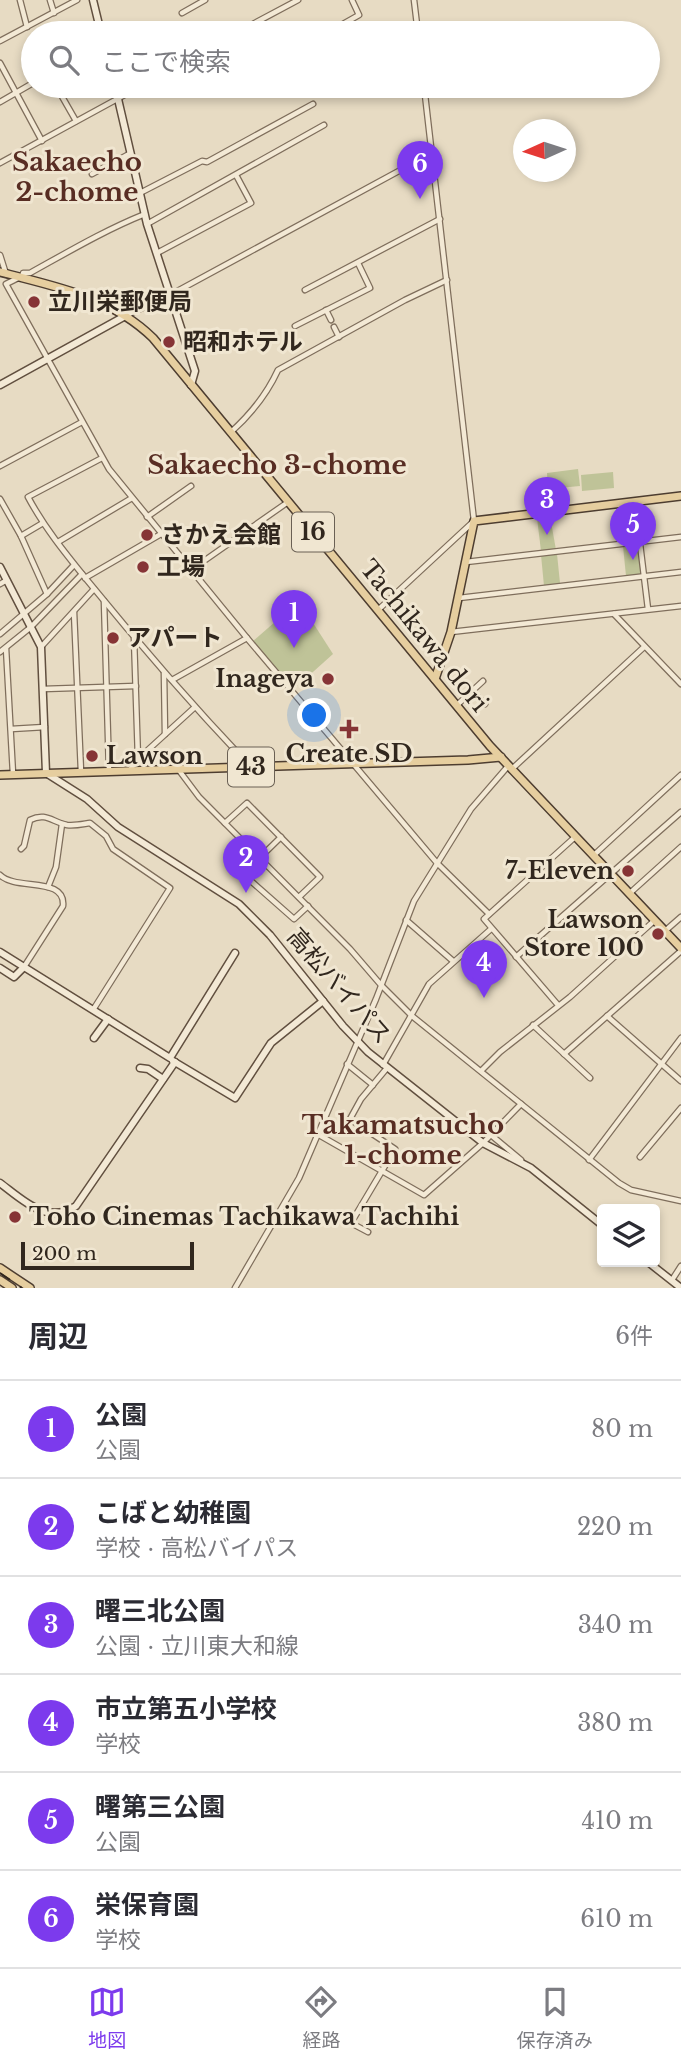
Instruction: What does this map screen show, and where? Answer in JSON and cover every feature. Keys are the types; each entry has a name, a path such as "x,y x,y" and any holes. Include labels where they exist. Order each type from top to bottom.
{"main road":[{"name":"Tachikawa dori","path":"3,273 85,296 127,315 153,338 456,706 681,949"},
{"path":"435,679 452,632 474,522 681,496"},
{"name":"43","path":"0,775 501,757"},
{"path":"0,1268 30,1288"},
{"path":"0,1280 12,1288"}],"street":[{"path":"20,0 25,21"},
{"path":"50,0 54,13"},
{"path":"39,21 77,0"},
{"path":"93,0 98,21"},
{"path":"181,13 205,0"},
{"path":"259,21 298,0"},
{"path":"348,21 359,15 352,0"},
{"path":"414,0 417,21"},
{"path":"0,41 21,30"},
{"path":"0,63 42,141"},
{"path":"0,102 21,89"},
{"path":"63,98 76,121"},
{"path":"0,163 118,98 147,224 195,371 191,385"},
{"path":"378,610 474,522 425,98"},
{"path":"140,193 201,161 207,162 313,104"},
{"path":"147,224 324,125"},
{"path":"92,174 131,153"},
{"path":"0,385 432,153"},
{"path":"156,253 251,203 236,175"},
{"path":"145,214 111,227 6,284 102,458 132,498 437,863 489,914"},
{"path":"305,290 440,219"},
{"path":"0,255 3,273"},
{"path":"295,326 370,288 358,262"},
{"path":"230,432 257,405 272,385 278,370 447,280"},
{"path":"326,310 331,320"},
{"path":"334,327 339,337"},
{"path":"0,466 82,422"},
{"path":"102,458 28,497 43,523 74,565 195,708 250,767"},
{"path":"147,517 191,486"},
{"path":"58,542 132,498"},
{"path":"0,499 47,594"},
{"path":"191,570 289,502"},
{"path":"635,503 648,610"},
{"path":"20,537 43,523"},
{"path":"0,652 31,627 84,576 161,534"},
{"path":"466,562 681,537"},
{"path":"0,634 47,594 74,565"},
{"path":"0,567 3,582 41,646 47,773"},
{"path":"459,598 681,572"},
{"path":"41,646 94,589"},
{"path":"104,601 109,771"},
{"path":"452,632 681,606"},
{"path":"74,612 81,772"},
{"path":"613,614 681,684"},
{"path":"134,637 138,760"},
{"path":"172,680 247,638"},
{"path":"235,1288 299,1178 414,901 437,863 481,795 644,647"},
{"path":"6,648 13,774"},
{"path":"164,672 165,735"},
{"path":"456,706 483,681"},
{"path":"43,690 136,686"},
{"path":"472,691 485,704"},
{"path":"130,771 138,760 195,708"},
{"path":"11,729 45,727"},
{"path":"178,769 187,784 350,949 412,1016 589,1160 631,1190 681,1200"},
{"name":"高松バイパス","path":"47,773 88,799 118,827 239,904 270,935 357,1042 483,1143 532,1169 597,1221"},
{"path":"594,855 681,775"},
{"path":"225,823 247,803 320,877 299,897"},
{"path":"516,957 681,811"},
{"path":"21,849 30,820 44,815 70,826 90,823 106,836 113,849 170,888 93,1010"},
{"path":"48,887 56,867 62,824"},
{"path":"558,1005 484,919 576,835"},
{"path":"281,837 243,873 294,919 308,906"},
{"path":"630,893 681,847"},
{"path":"0,875 12,882 57,890 62,895 63,906 24,967 14,977 0,968"},
{"path":"665,931 681,917"},
{"path":"406,920 453,961"},
{"path":"481,1071 655,920"},
{"path":"368,1233 351,1223 395,1149 350,1119 385,1066 429,984 491,929"},
{"path":"564,1054 681,949"},
{"path":"0,952 235,1098 271,1043 323,1002"},
{"path":"0,1183 41,1212 57,1215 70,1210 85,1196 163,1079 235,953"},
{"path":"607,1016 681,1081"},
{"path":"94,1038 108,1019"},
{"path":"533,1025 590,1078"},
{"path":"589,1160 681,1038"},
{"path":"347,1064 373,1085"},
{"path":"140,1068 148,1069 163,1079"},
{"path":"319,1135 424,1195 483,1143 521,1104"},
{"path":"640,1157 681,1108"},
{"path":"491,1135 532,1169"},
{"path":"671,1280 681,1266"},
{"path":"654,1267 681,1288"}],"green space":[{"path":"578,469 580,486 548,489 547,473"},
{"path":"613,472 614,488 582,491 581,475"},
{"path":"550,516 556,550 541,551 537,518"},
{"path":"639,544 643,575 626,576 623,546"},
{"path":"557,554 560,583 544,586 541,555"},
{"path":"299,601 333,654 294,689 253,641"}],"railway":[{"path":"0,1273 22,1288"}],"place":[{"name":"栄保育園","path":"420,199"},
{"name":"立川栄郵便局","path":"34,302"},
{"name":"昭和ホテル","path":"169,342"},
{"name":"さかえ会館","path":"147,535"},
{"name":"曙三北公園","path":"547,535"},
{"name":"曙第三公園","path":"633,560"},
{"name":"工場","path":"143,567"},
{"name":"アパート","path":"113,638"},
{"name":"公園","path":"294,648"},
{"name":"Inageya","path":"328,679"},
{"name":"Create SD","path":"349,729"},
{"name":"Lawson","path":"92,756"},
{"name":"7-Eleven","path":"628,871"},
{"name":"こばと幼稚園","path":"246,893"},
{"name":"Lawson Store 100","path":"658,934"},
{"name":"市立第五小学校","path":"484,998"},
{"name":"Toho Cinemas Tachikawa Tachihi","path":"15,1217"}],"district":[{"name":"Sakaecho 2-chome","path":"77,177"},
{"name":"Sakaecho 3-chome","path":"277,465"},
{"name":"Takamatsucho 1-chome","path":"403,1140"}]}
